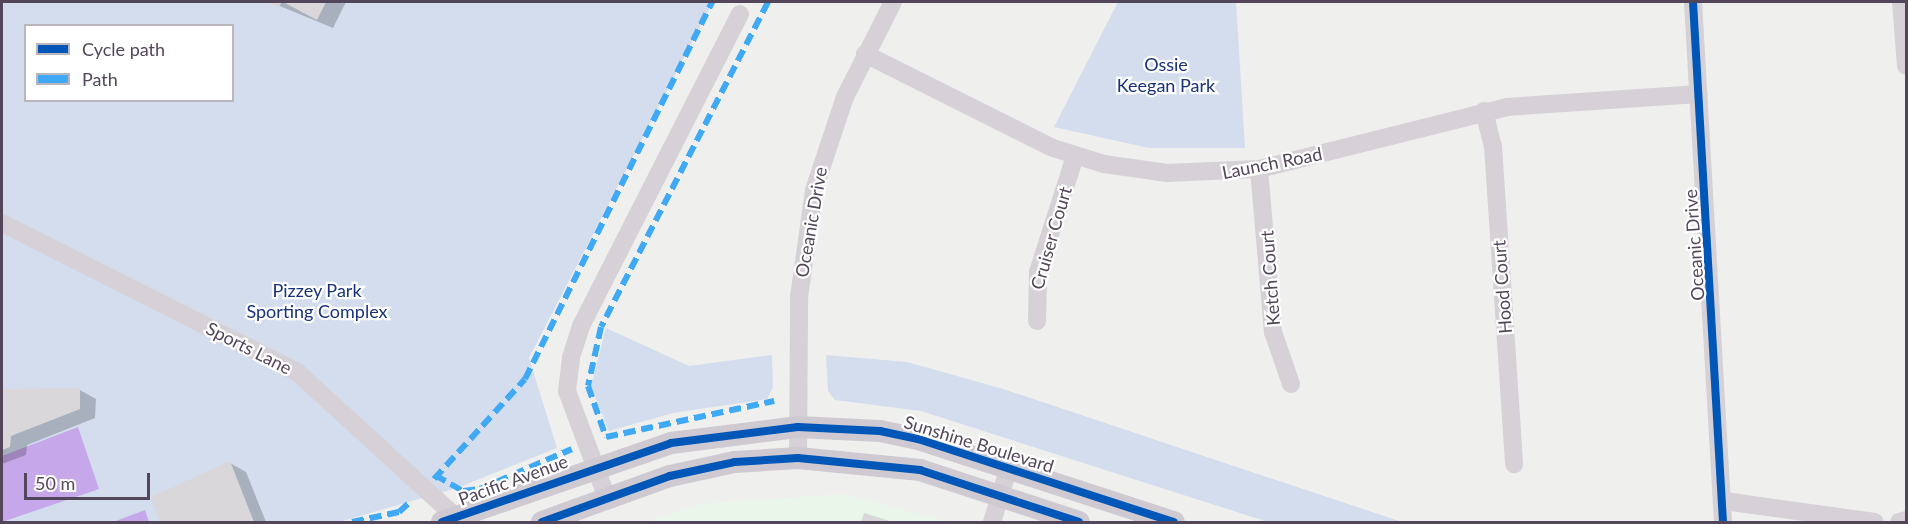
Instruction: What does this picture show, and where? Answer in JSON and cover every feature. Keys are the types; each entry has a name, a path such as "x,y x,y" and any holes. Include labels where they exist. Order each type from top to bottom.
{"main road":[{"name":"Sunshine Boulevard","path":"595,466 703,436 798,427 880,431 1010,467 1174,522"},
{"path":"542,522 607,498 703,468 798,458 882,463 1001,496 1079,522"},
{"name":"Pacific Avenue","path":"453,521 595,466"}],"street":[{"name":"Oceanic Drive","path":"798,458 799,297 806,229 832,127 893,2"},
{"name":"Oceanic Drive","path":"1694,2 1724,501 1723,522"},
{"path":"1901,2 1906,66"},
{"name":"Pacific Avenue","path":"607,498 567,391 571,357 581,326 740,14"},
{"name":"Launch Road","path":"866,54 1010,130 1075,156 1167,173 1259,169 1484,111 1699,94"},
{"name":"Hood Court","path":"1484,111 1493,146 1514,464"},
{"name":"Cruiser Court","path":"1037,321 1038,272 1075,156"},
{"name":"Ketch Court","path":"1259,169 1273,332 1291,384"},
{"name":"Sports Lane","path":"2,223 297,372 453,521"},
{"path":"992,522 1010,467"},
{"path":"1724,501 1875,522"},
{"path":"1899,522 1906,520"}],"shaded area":[{"path":"78,427 99,489 2,522 2,456"},
{"path":"843,494 950,522 649,522 699,504"},
{"path":"145,510 149,522 113,522"}],"green space":[{"name":"Pizzey Park Sporting Complex","path":"2,2 713,2 529,358 557,448 457,488 339,522 2,522"},
{"name":"Ossie Keegan Park","path":"1118,2 1236,2 1245,148 1149,148 1054,127"},
{"path":"606,328 689,366 772,355 773,387 767,399 673,413 609,431 591,387"},
{"path":"826,355 907,362 1000,388 1402,522 1268,522 921,411 835,400 828,391"}],"building":[{"path":"267,2 282,2 278,8"},
{"path":"283,2 326,2 317,20"},
{"path":"80,388 80,409 11,436 10,447 2,450 2,389"},
{"path":"230,461 254,522 160,522 151,497"},
{"path":"864,513 893,522 861,522"}],"marked path":[{"path":"434,479 525,379 712,2"},
{"path":"768,2 601,327 588,386 606,437 774,401"},
{"path":"435,475 463,491 480,489 572,449"},
{"path":"352,522 399,512 409,503"}],"cycle path":[{"path":"1693,2 1723,522"},
{"path":"442,522 671,443 798,427 880,431 918,439 1174,522"},
{"path":"542,522 670,476 735,462 798,458 920,470 1079,522"}]}
